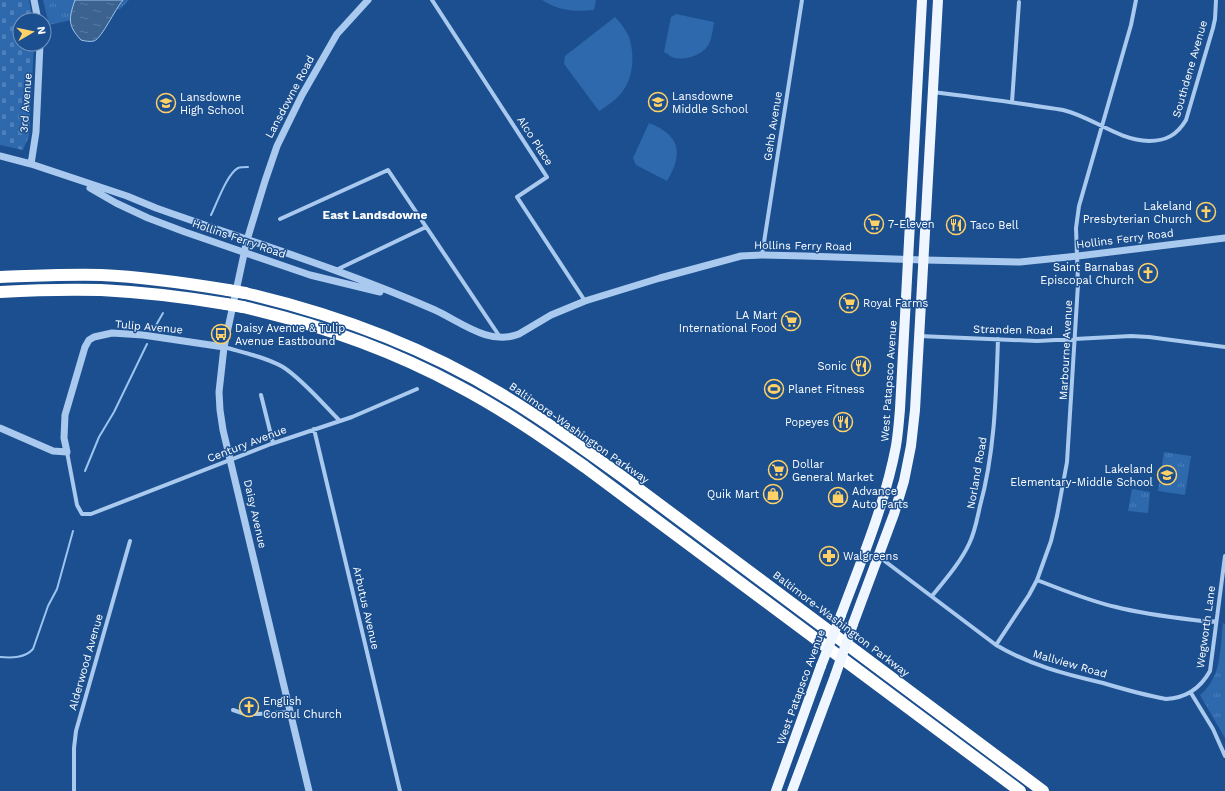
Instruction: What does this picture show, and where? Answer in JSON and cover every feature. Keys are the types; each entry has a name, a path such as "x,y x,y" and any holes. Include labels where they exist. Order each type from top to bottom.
{"highway":[{"name":"Baltimore-Washington Parkway","path":"0,277 65,275 127,277 196,284 245,293 310,310 375,332 435,358 506,397 624,478 1043,791"},
{"path":"0,292 100,290 167,295 243,307 307,323 370,345 430,371 492,405 550,442 1020,791"}],"main road":[{"name":"West Patapsco Avenue","path":"776,791 880,508 889,478 896,444 900,409 909,260 922,0"},
{"path":"792,791 894,514 904,480 911,446 917,376 938,0"},
{"path":"904,335 912,340 910,368 912,374 917,376"},
{"path":"853,624 850,613 871,556 870,551 866,547"}],"street":[{"path":"34,0 36,12"},
{"name":"Lansdowne Road","path":"247,240 277,146 302,95 336,34 368,0"},
{"name":"Alco Place","path":"432,0 547,177 517,197 585,301"},
{"name":"Gehb Avenue","path":"762,255 802,0"},
{"name":"Marbourne Avenue","path":"996,644 1029,596 1037,580 1051,541 1060,503 1066,469 1070,431 1078,284 1078,256 1076,238 1077,217 1101,126 1131,24 1136,0"},
{"name":"Southdene Avenue","path":"933,92 1062,110 1084,117 1127,137 1149,141 1168,138 1176,134 1182,128 1186,120 1213,28 1216,0"},
{"path":"1012,102 1019,2"},
{"name":"3rd Avenue","path":"31,164 36,132 40,52"},
{"name":"Hollins Ferry Road","path":"0,156 31,164 127,196 156,208 336,271 436,311 473,330 500,338 519,334 551,315 585,301 660,278 741,256 821,256 909,260 1020,262 1225,238"},
{"path":"280,220 388,170 500,338"},
{"name":"Hollins Ferry Road","path":"76,180 116,203 148,218 310,275 402,297"},
{"path":"336,271 426,227"},
{"name":"Daisy Avenue","path":"247,240 224,347 219,392 220,410 309,791"},
{"name":"Tulip Avenue","path":"82,514 77,505 64,438 65,415 85,347 89,340 94,337 112,334 143,335 224,347 254,355 284,368 295,376 340,421"},
{"name":"Stranden Road","path":"919,336 1037,341 1124,336 1149,337 1225,347"},
{"name":"Norland Road","path":"932,596 955,566 969,544 983,498 992,447 998,339"},
{"name":"Century Avenue","path":"82,514 91,514 273,443 362,414 417,389"},
{"path":"261,395 273,443"},
{"path":"0,428 53,451 67,452"},
{"name":"Arbutus Avenue","path":"314,429 400,791"},
{"name":"Alderwood Avenue","path":"74,791 74,748 76,731 130,541"},
{"name":"Mallview Road","path":"878,556 996,644 1009,652 1041,666 1166,699 1174,699 1191,692"},
{"name":"Wegworth Lane","path":"1191,692 1198,687 1210,671 1225,556"},
{"path":"1037,580 1075,595 1114,607 1150,614 1210,622 1216,621"},
{"path":"1191,692 1213,729 1225,756"},
{"path":"233,710 245,714 290,712"}],"green space":[{"path":"0,0 29,0 31,12 12,12 12,52 34,52 29,136 23,150 0,145"},
{"path":"43,0 129,0 120,9 52,24 52,12 46,12"},
{"path":"542,0 596,0 594,10 580,11 561,9"},
{"path":"676,14 714,22 709,44 698,54 682,59 671,57 664,52 671,17"},
{"path":"615,17 623,26 629,37 632,49 631,75 621,94 599,111 564,64 565,56"},
{"path":"649,123 667,133 673,139 676,146 676,162 667,181 636,165 633,158"},
{"path":"1164,452 1191,456 1185,495 1158,491"},
{"path":"1132,489 1150,492 1148,513 1128,511"},
{"path":"1223,623 1225,624 1225,738 1200,695 1212,680 1219,662"}],"water":[{"path":"75,0 123,0 101,35 94,41 86,41 81,40 76,35 71,25 71,12"}],"waterway":[{"path":"211,215 230,176 238,168 248,167"},
{"path":"155,327 163,313"},
{"path":"85,471 99,437 114,412 147,344"},
{"path":"0,657 22,656 33,649 48,606 57,589 73,531"}],"place":[{"name":"Lansdowne Middle School","path":"658,102"},
{"name":"Lansdowne High School","path":"166,103"},
{"name":"Lakeland Presbyterian Church","path":"1206,212"},
{"name":"7-Eleven","path":"874,224"},
{"name":"Taco Bell","path":"956,225"},
{"name":"Saint Barnabas Episcopal Church","path":"1148,273"},
{"name":"Royal Farms","path":"849,303"},
{"name":"LA Mart International Food","path":"791,321"},
{"name":"Daisy Avenue & Tulip Avenue Eastbound","path":"221,334"},
{"name":"Sonic","path":"861,366"},
{"name":"Planet Fitness","path":"774,389"},
{"name":"Popeyes","path":"843,422"},
{"name":"Dollar General Market","path":"778,470"},
{"name":"Lakeland Elementary-Middle School","path":"1167,475"},
{"name":"Quik Mart","path":"773,494"},
{"name":"Advance Auto Parts","path":"838,497"},
{"name":"Walgreens","path":"829,556"},
{"name":"English Consul Church","path":"249,707"}],"district":[{"name":"East Landsdowne","path":"375,215"}]}
